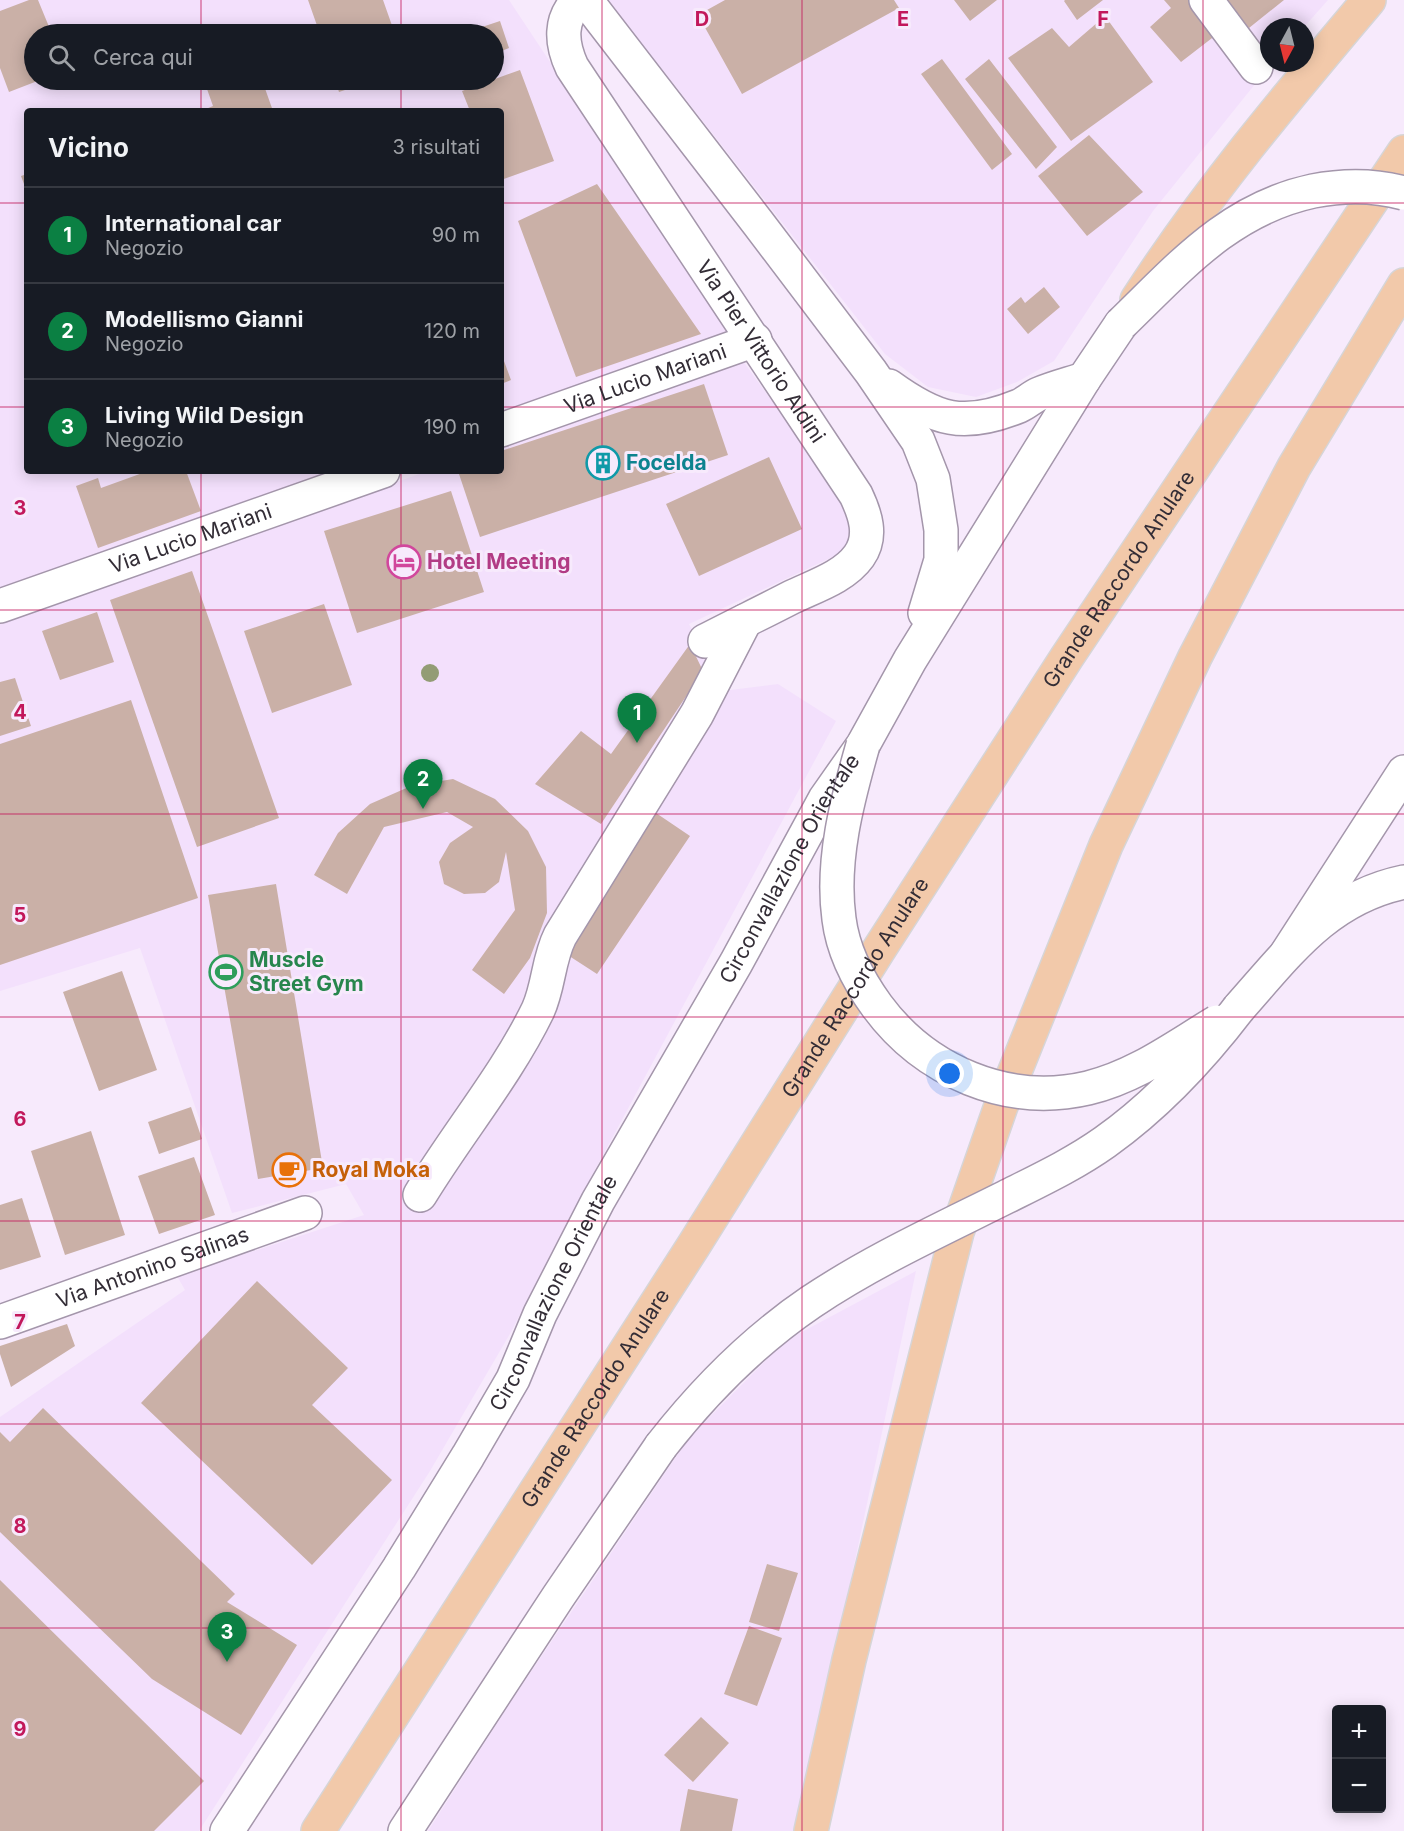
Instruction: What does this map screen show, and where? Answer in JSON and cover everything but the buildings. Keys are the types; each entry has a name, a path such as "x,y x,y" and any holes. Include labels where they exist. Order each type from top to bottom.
{"highway":[{"path":"1121,324 1168,251 1216,187 1369,0"},
{"name":"Grande Raccordo Anulare","path":"318,1831 694,1245 878,951 1054,677 1404,152"},
{"path":"811,1831 849,1660 957,1232 1017,1064 1106,845 1195,657 1294,467 1404,285"}],"street":[{"name":"Via Pier Vittorio Aldini","path":"579,0 565,20 563,33 567,57 572,67 856,495 866,519 867,532 864,546 859,556 841,574 705,641"},
{"path":"586,0 871,372 924,452 933,479 940,515 941,560 910,660"},
{"path":"1206,0 1256,67"},
{"path":"1239,1008 1161,1058 1133,1073 1070,1092 1037,1092 993,1086 962,1076 926,1055 892,1026 869,996 854,970 841,932 836,890 844,821 863,745 910,660 1084,379 1121,324 1204,246 1248,214 1292,196 1335,187 1382,188 1404,193"},
{"name":"Via Lucio Mariani","path":"504,429 755,340"},
{"path":"871,372 921,407 950,418 967,420 1003,412 1038,395 1084,379"},
{"name":"Via Lucio Mariani","path":"0,606 374,474"},
{"path":"420,1195 504,1068 537,1012 555,947 564,929 697,714 745,621"},
{"name":"Circonvallazione Orientale","path":"227,1831 399,1568 513,1379 540,1314 598,1201 736,963 825,799 863,745"},
{"path":"1287,953 1404,772"},
{"path":"405,1831 558,1597 661,1446 686,1414 724,1373 765,1336 810,1303 888,1257 1076,1161 1123,1128 1163,1096 1190,1069 1287,953 1318,924 1350,900 1404,882"},
{"name":"Via Antonino Salinas","path":"0,1322 305,1213"}],"shaded area":[{"path":"0,0 509,0 731,335 504,414 504,108 24,108 24,474 332,474 0,589"},
{"path":"608,0 1328,0 1312,18 1260,18 1260,72 1265,72 1153,211 1054,361 1017,382 976,397 928,387 885,354"},
{"path":"743,361 852,511 849,541 841,553 689,624 710,662 730,690 778,684 836,721 573,1211 511,1332 430,1471 199,1831 0,1831 0,1417 185,1290 177,1276 364,1215 346,1184 232,1213 140,948 0,991 0,621 419,474 504,474 504,445"},
{"path":"916,1271 798,1831 428,1831 512,1700 688,1439 785,1341"}],"place":[{"name":"Focelda","path":"603,463"},
{"name":"Hotel Meeting","path":"404,562"},
{"name":"International car","path":"637,743"},
{"name":"Modellismo Gianni","path":"423,809"},
{"name":"Muscle Street Gym","path":"226,972"},
{"name":"Royal Moka","path":"289,1170"},
{"name":"Living Wild Design","path":"227,1662"}]}
